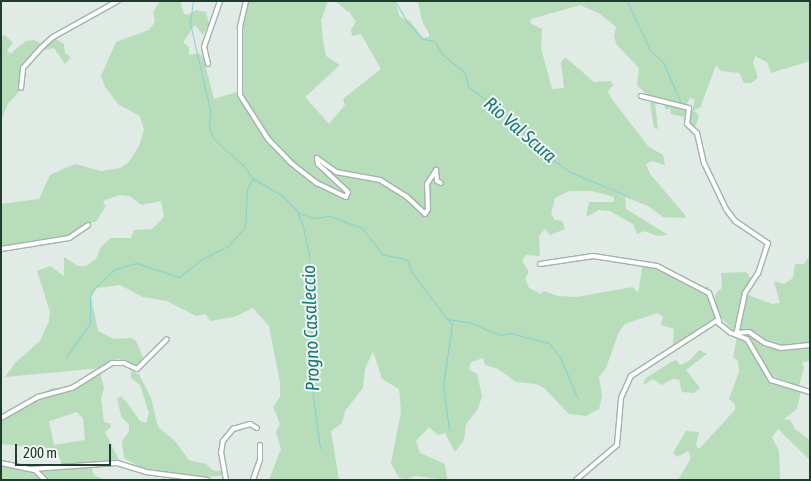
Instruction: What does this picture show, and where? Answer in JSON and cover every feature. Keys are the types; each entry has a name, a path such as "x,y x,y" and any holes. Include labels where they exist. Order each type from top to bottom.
{"street":[{"path":"21,88 23,68 53,37 118,1"},
{"path":"208,64 204,47 220,1"},
{"path":"246,1 240,28 240,95 268,139 291,163 317,183 346,197 348,192 318,164 317,158 336,172 380,180 406,196 425,214 428,209 427,184 436,170 437,181 441,183"},
{"path":"641,96 688,108 687,124 696,133 704,163 726,209 735,221 768,243 758,273 745,293 736,333"},
{"path":"1,249 69,238 88,225"},
{"path":"540,264 593,256 663,268 710,293 719,321 751,343 761,367 771,380 810,392"},
{"path":"576,480 617,444 621,398 631,376 719,321"},
{"path":"736,333 749,332 765,343 781,348 810,345"},
{"path":"1,418 38,397 72,388 112,363 124,362 137,368 167,339"},
{"path":"226,480 221,453 223,441 233,429 250,424 257,428"},
{"path":"254,480 260,460 260,445"},
{"path":"1,463 40,472 45,480"},
{"path":"32,469 117,463 146,472 206,480"}],"green space":[{"path":"160,1 180,1 184,14 188,15 196,10 206,12 209,24 203,35 195,25 183,42 189,47 189,55 198,53 203,57 214,99 240,91 240,30 247,1 328,1 321,20 323,41 326,56 340,65 305,97 329,124 345,105 343,99 381,69 361,34 352,36 351,29 356,22 350,13 335,1 395,1 400,17 410,21 423,38 429,37 429,34 422,21 418,1 810,1 810,61 771,73 767,62 755,56 753,63 758,78 751,83 744,83 739,73 721,71 716,65 700,108 694,110 699,116 695,127 689,122 695,99 690,98 685,107 686,114 683,117 671,114 670,108 666,110 664,104 655,104 658,129 654,128 649,96 637,85 639,68 616,44 614,35 616,27 600,14 580,5 531,19 530,23 542,29 541,48 552,89 564,88 561,62 565,57 594,82 611,81 613,85 608,91 611,98 648,146 663,155 665,165 652,161 646,164 650,174 686,216 684,218 663,217 648,206 625,197 626,209 668,235 657,236 645,231 637,234 633,224 610,211 599,210 586,217 589,202 614,202 614,197 592,191 569,191 555,198 551,214 555,220 562,221 565,229 550,235 545,229 539,236 540,256 526,255 522,261 529,272 525,278 529,288 541,294 544,291 558,296 576,297 633,287 638,293 643,263 663,265 697,286 709,287 709,300 714,302 716,293 722,288 721,273 746,272 752,280 746,290 748,295 772,304 780,303 774,281 784,284 793,278 795,264 804,264 810,255 810,361 802,362 804,368 799,386 771,376 751,339 734,332 721,317 673,345 674,329 661,325 663,317 657,313 625,324 619,332 606,368 599,377 602,396 599,409 586,416 569,414 544,388 536,384 516,382 498,369 485,365 483,358 471,362 469,369 477,374 482,396 478,409 466,424 464,440 455,452 445,433 438,435 429,427 416,441 420,453 445,464 447,480 415,476 407,479 399,478 391,463 401,412 399,389 382,379 373,351 365,369 363,388 345,411 342,423 331,431 339,480 269,480 281,449 276,432 280,424 273,407 280,397 280,382 269,326 253,308 234,317 210,321 206,314 196,316 167,301 143,297 120,285 97,288 91,296 98,331 114,339 132,338 136,341 143,357 139,366 119,359 101,368 5,377 16,362 40,341 49,321 50,312 37,271 50,266 64,276 64,257 78,266 86,266 96,259 101,247 111,238 131,238 134,230 152,229 164,217 161,201 141,205 130,196 120,195 105,200 103,203 106,206 96,222 86,223 73,235 1,248 1,204 39,199 50,175 75,164 101,171 120,168 128,163 139,146 144,130 140,116 119,105 105,87 101,76 116,42 149,30 155,22 153,12"},
{"path":"5,35 13,43 7,50 10,54 26,41 34,40 45,46 49,35 64,44 65,53 71,57 65,64 54,48 39,51 25,67 22,88 8,104 1,120 1,36"},
{"path":"737,336 747,342 768,380 801,391 797,409 784,419 790,420 795,429 810,440 810,460 778,429 772,437 779,451 780,480 678,480 691,458 688,451 677,457 673,453 686,431 699,432 696,445 699,449 735,410 735,404 729,399 739,372 738,361 733,357"},
{"path":"699,350 707,354 686,370 700,388 694,393 682,392 679,380 673,379 662,385 653,379 643,385 646,378 671,362 676,360 680,365 689,361"},
{"path":"131,371 139,374 151,398 158,427 175,441 189,460 206,464 214,471 227,470 226,475 207,477 170,473 140,467 124,458 122,441 129,432 129,425 121,416 117,398 121,397 126,401 140,421 146,423 149,413 140,385 131,378"},
{"path":"100,372 104,388 101,398 104,422 110,423 111,427 105,432 119,460 82,464 91,466 94,475 105,480 49,480 38,468 63,469 57,450 1,444 1,416 52,388 69,388","holes":["77,412 83,418 85,440 54,445 49,421"]},
{"path":"1,464 34,471 44,480 1,480"}],"waterway":[{"path":"193,1 190,23 210,110 209,127 214,139 244,166 252,178 281,195 299,213 313,218 329,216 362,228 382,254 407,260 412,273 452,325 443,385 449,430"},
{"name":"Rio Val Scura","path":"395,1 407,22 423,39 435,41 441,53 465,73 468,87 512,118 543,153 570,172 628,196"},
{"path":"627,1 650,50 663,62 681,103"},
{"path":"66,357 90,323 90,297 93,290 115,269 136,263 179,277 202,259 229,245 245,227 247,189 252,179"},
{"name":"Progno Casaleccio","path":"297,212 303,227 309,255 312,388 320,448"},
{"path":"447,319 468,322 500,335 510,333 549,343 561,359 578,399"}]}
